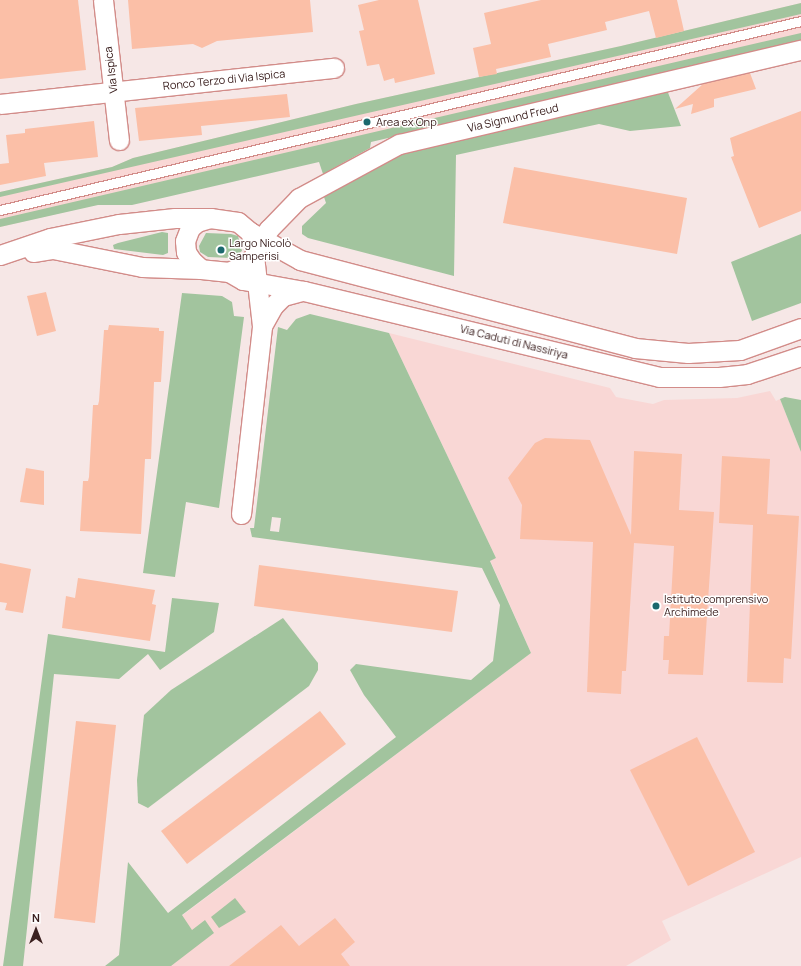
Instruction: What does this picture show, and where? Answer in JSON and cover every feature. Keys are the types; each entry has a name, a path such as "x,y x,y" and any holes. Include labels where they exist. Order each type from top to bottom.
{"street":[{"name":"Via Ispica","path":"103,0 119,140"},
{"name":"Via Sigmund Freud","path":"243,278 239,269 255,244 299,198 399,144 801,50"},
{"name":"Ronco Terzo di Via Ispica","path":"0,104 334,68"},
{"path":"0,255 50,238 119,224 175,218 210,218 238,222 255,244 300,260 635,348 688,353 740,350 801,328"},
{"path":"201,269 186,252 185,241 190,228 197,222 210,218"},
{"path":"241,514 262,326 261,302 243,278 255,244"},
{"name":"Via Caduti di Nassiriya","path":"0,255 53,249 142,267 201,269 304,291 659,377 719,377 746,374 801,356"},
{"path":"262,326 273,306 283,296 304,291"}],"lane":[{"path":"0,210 801,21"}],"shaded area":[{"name":"Area ex Onp","path":"801,3 801,42 0,227 0,192 112,167 133,158 356,104 621,46"},
{"name":"Istituto comprensivo Archimede","path":"389,333 610,388 616,397 653,404 664,400 737,398 770,391 776,401 780,399 801,452 801,857 662,921 671,940 626,966 115,966 531,653 490,560 496,558"}],"green space":[{"path":"801,3 801,14 0,197 0,192 112,167 133,158 356,104 621,46"},
{"path":"801,33 801,42 371,142 370,148 323,174 319,162 132,205 98,205 0,227 0,219"},
{"path":"667,90 681,126 630,131 599,124 456,155 454,276 308,238 302,234 302,226 326,203 324,197 352,178 395,155"},
{"path":"162,232 168,233 168,253 163,255 114,249 113,245 118,243"},
{"path":"206,233 231,234 238,236 242,251 231,258 208,257 200,252 199,246"},
{"path":"801,234 801,303 752,321 731,262"},
{"path":"182,293 222,296 232,302 234,316 244,317 219,508 186,502 175,577 143,573"},
{"path":"310,314 389,333 496,558 490,561 531,653 182,915 192,930 205,920 214,933 171,966 105,966 119,955 128,862 168,913 396,737 364,695 350,670 356,664 471,680 493,661 500,605 482,568 252,537 250,528 254,528 278,327 287,330 296,319","holes":["272,517 281,518 279,532 270,531"]},
{"path":"785,397 801,400 801,452 780,399"},
{"path":"172,598 219,603 214,632 160,670 148,654 119,679 54,674 23,966 3,966 48,634 165,652"},
{"path":"283,618 318,663 318,670 309,686 148,808 138,803 137,780 144,715 171,690"},
{"path":"235,898 246,912 219,928 211,917"}],"building":[{"path":"0,0 78,0 86,70 0,79"},
{"path":"128,0 310,0 313,32 217,41 202,48 193,44 132,49"},
{"path":"379,0 418,0 435,74 395,83 394,78 384,81 379,64 367,66 359,31 364,30 358,5"},
{"path":"541,0 677,0 684,31 656,38 649,11 605,22 607,30 548,44 551,57 496,69 497,74 479,77 473,48 491,44 484,13"},
{"path":"750,73 756,89 714,99 714,107 691,114 693,104 675,109 703,84"},
{"path":"287,94 290,117 201,126 202,135 139,141 135,108"},
{"path":"801,111 801,211 759,228 731,157 734,156 730,138"},
{"path":"94,121 98,157 44,163 46,176 0,185 0,164 9,163 6,135 25,133 25,129"},
{"path":"514,167 687,198 677,254 503,223"},
{"path":"46,292 56,331 37,336 27,296"},
{"path":"109,325 159,328 159,331 164,331 161,382 154,382 151,459 145,459 141,534 80,531 83,481 88,481 89,477 93,405 98,405 99,401 104,330 108,330"},
{"path":"545,438 590,440 631,535 634,451 682,454 679,510 714,512 703,675 668,674 669,660 663,660 664,636 669,636 674,546 634,543 626,671 622,671 621,694 587,692 593,542 520,539 522,505 508,478 535,443"},
{"path":"722,456 770,459 767,514 799,516 791,659 784,658 783,683 747,682 753,525 719,523"},
{"path":"26,468 44,471 44,505 20,502"},
{"path":"0,563 31,569 23,613 5,610 7,603 0,602"},
{"path":"259,565 458,591 452,632 254,606"},
{"path":"78,578 155,590 152,604 156,605 150,641 62,628 66,596 75,598"},
{"path":"320,711 346,744 187,864 161,831"},
{"path":"76,721 116,725 95,923 54,918"},
{"path":"697,737 755,852 688,886 630,770"},
{"path":"335,918 355,942 341,954 350,966 229,966 281,925 299,946"}],"place":[{"name":"Area ex Onp","path":"367,122"},
{"name":"Largo Nicolò Samperisi","path":"221,250"},
{"name":"Istituto comprensivo Archimede","path":"656,606"}]}
